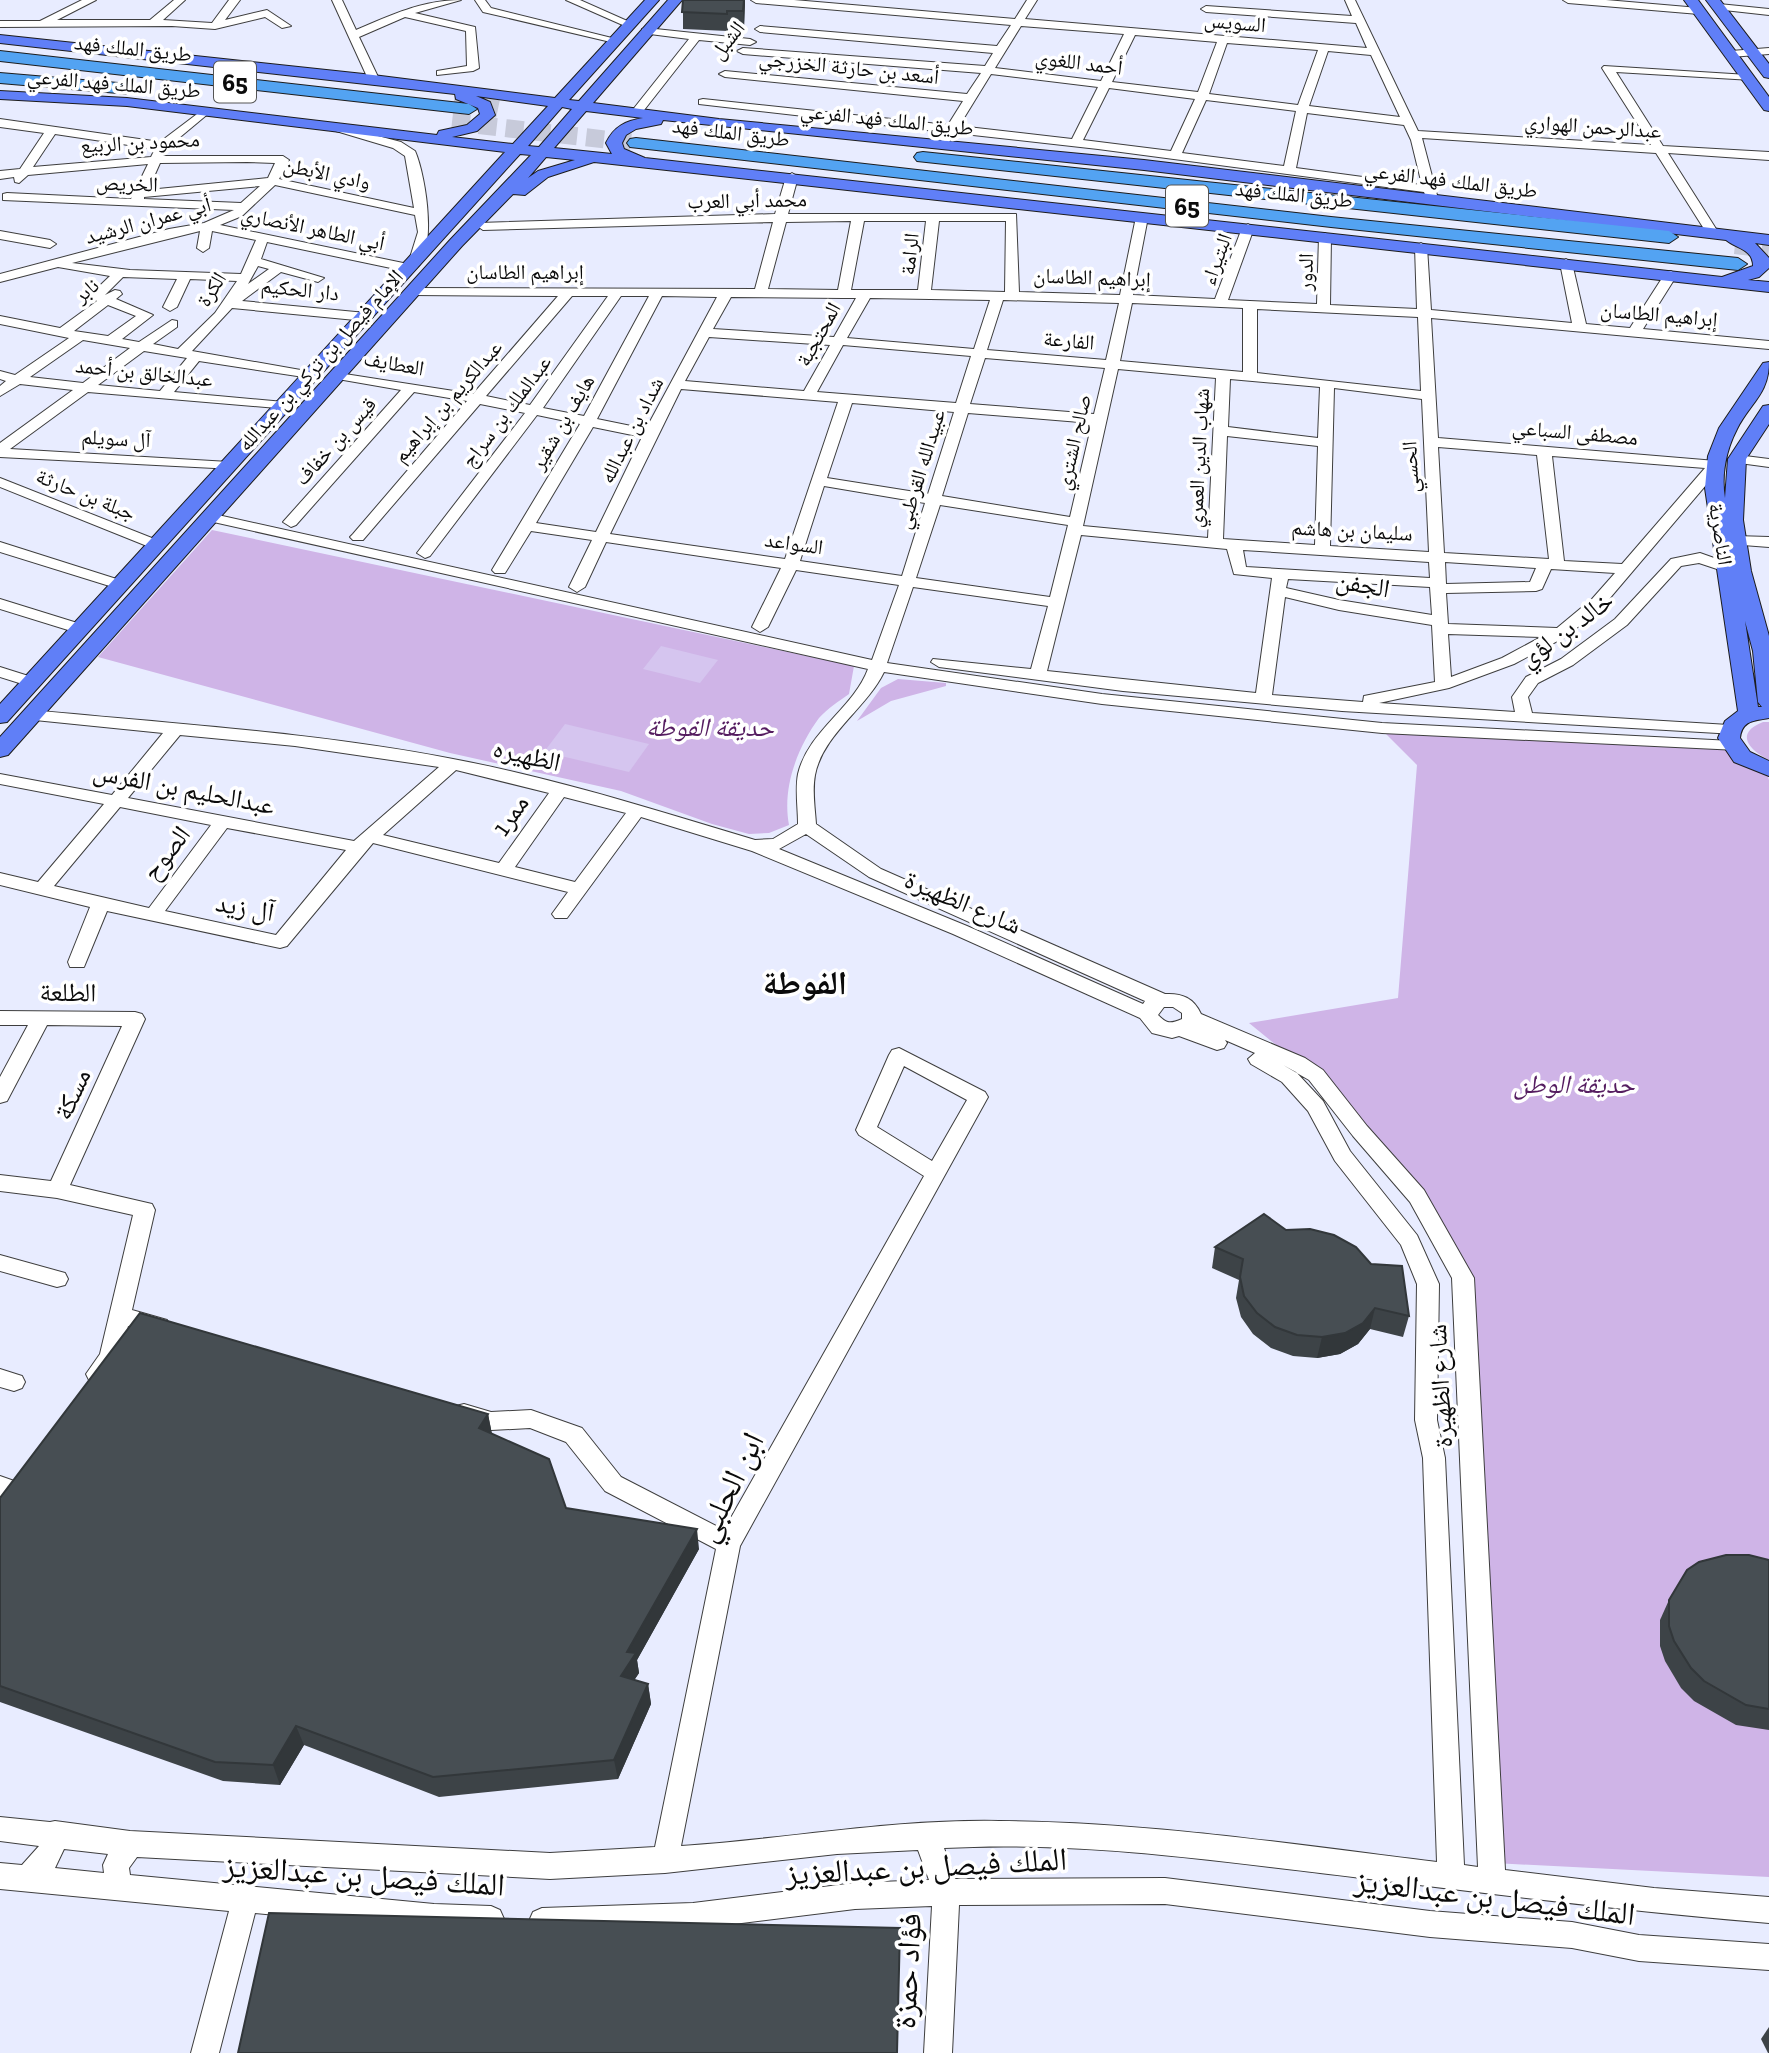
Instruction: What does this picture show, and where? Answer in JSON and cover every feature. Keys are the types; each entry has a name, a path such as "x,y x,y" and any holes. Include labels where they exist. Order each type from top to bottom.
{"highway":[{"name":"طريق الملك فهد","path":"0,56 462,104 245,75 151,55"},
{"name":"طريق الملك فهد","path":"0,71 452,122"},
{"path":"0,78 269,101"},
{"name":"طريق الملك فهد","path":"639,128 1743,241"},
{"name":"طريق الملك فهد","path":"639,128 1328,229 1738,264"},
{"path":"861,185 995,194 1328,229"}],"main road":[{"name":"الإمام فيصل بن تركي بن عبدالله","path":"0,750 456,243 541,137 568,124 586,70 652,0"},
{"name":"الإمام فيصل بن تركي بن عبدالله","path":"1,715 366,317 516,149 568,124 675,0"},
{"path":"1716,4 1769,74"},
{"path":"1695,5 1769,107"},
{"name":"طريق الملك فهد الفرعي","path":"0,40 373,79 420,86 568,124"},
{"path":"560,82 586,70"},
{"path":"420,86 508,91 542,87"},
{"path":"374,133 455,133 478,126 488,115 485,105 476,100 420,86"},
{"path":"420,86 497,99 513,105 541,137"},
{"path":"0,87 127,102"},
{"name":"طريق الملك فهد الفرعي","path":"0,95 127,102 516,149 541,137 679,166 1248,228 1328,229 1421,247 1769,287"},
{"name":"طريق الملك فهد الفرعي","path":"584,105 639,128 719,123 1430,195 1712,232 1743,241 1769,240"},
{"path":"568,124 645,118 719,123"},
{"path":"679,166 618,152 614,143 616,135 631,126 647,122 719,123"},
{"path":"568,124 607,154 679,166"},
{"path":"374,133 443,136 503,131 541,137"},
{"path":"1082,159 1119,168 1416,203 1485,216"},
{"path":"456,243 483,226 524,187 543,174 561,167 581,162 604,161 679,166"},
{"path":"1677,275 1739,278 1754,274 1761,268 1762,258 1746,245 1692,230"},
{"path":"1701,279 1747,282 1769,279"},
{"name":"الناصرية","path":"1759,713 1726,567 1714,488 1716,466 1728,428 1769,367"},
{"name":"الناصرية","path":"1769,410 1737,459 1734,491 1735,541 1766,651 1769,702"},
{"path":"1759,713 1732,723 1730,738 1742,757 1769,770"}],"street":[{"path":"153,23 180,0"},
{"path":"215,26 235,0"},
{"path":"337,0 373,79"},
{"path":"355,35 406,14 456,0"},
{"path":"481,0 487,10 615,40"},
{"path":"572,0 629,24"},
{"name":"السويس","path":"757,0 771,16 825,3 1131,32 1203,19 1223,40 1375,52"},
{"path":"927,14 933,0"},
{"path":"940,146 1032,0"},
{"path":"714,88 951,129 1076,142 1289,170 1430,195 1411,128 1350,0"},
{"path":"1568,0 1695,5"},
{"path":"36,26 85,1"},
{"path":"1716,4 1769,12"},
{"path":"0,24 36,26 153,23 215,26 267,13 286,26"},
{"path":"406,14 471,29 473,68 441,73"},
{"path":"771,16 1000,50"},
{"name":"الشبل","path":"714,88 771,16"},
{"path":"1203,19 1360,20"},
{"name":"أحمد اللغوي","path":"646,31 746,47 988,70 1302,109 1411,128"},
{"path":"1076,142 1131,32"},
{"path":"639,128 696,37"},
{"path":"1175,155 1202,97 1223,40"},
{"path":"1289,170 1302,109 1325,48"},
{"path":"1731,54 1769,51"},
{"path":"1712,232 1608,68 1748,78"},
{"name":"أسعد بن حارثة الخزرجي","path":"714,88 970,98"},
{"path":"138,198 162,146 205,111"},
{"path":"2,127 162,146"},
{"path":"331,128 397,145 411,154 424,232 412,266"},
{"name":"عبدالرحمن الهواري","path":"1411,128 1769,156"},
{"path":"4,200 51,131"},
{"name":"محمود بن الربيع","path":"0,175 156,159 226,157 283,160"},
{"name":"أبي عمران الرشيد","path":"0,278 173,232 208,226 238,213 245,207 272,181 283,160"},
{"path":"760,293 792,177"},
{"name":"وادي الأبطن","path":"138,198 272,181 421,213"},
{"name":"الخريص","path":"4,200 138,198 245,207"},
{"name":"الرامة","path":"925,294 933,217"},
{"name":"محمد أبي العرب","path":"483,226 780,218 1012,217"},
{"name":"عبيدالله القرطبي","path":"879,660 908,581 979,353 1006,296 1012,217"},
{"name":"صالح الشتري","path":"1038,675 1076,526 1127,299 1142,217"},
{"name":"المحتجبة","path":"844,293 858,218"},
{"path":"203,248 208,226"},
{"name":"أبي الطاهر الأنصاري","path":"208,226 412,266"},
{"name":"البتيراء","path":"1220,303 1248,228"},
{"name":"الدور","path":"1323,308 1328,229"},
{"path":"0,235 50,244"},
{"name":"الكرة","path":"181,353 209,330 230,304 243,278 256,261 263,237"},
{"name":"الحسي","path":"1421,247 1443,685"},
{"path":"256,261 318,278"},
{"path":"1566,263 1580,327"},
{"path":"59,264 125,275 243,278"},
{"path":"230,304 280,268"},
{"name":"نابر","path":"62,333 107,300 125,275"},
{"path":"170,307 186,275"},
{"path":"1634,332 1677,275"},
{"name":"إبراهيم الطاسان","path":"413,291 844,293 1127,299 1424,313 1769,345"},
{"name":"عبدالكريم بن إبراهيم","path":"358,537 568,292"},
{"name":"عبدالملك بن سراج","path":"425,553 534,410 617,293"},
{"name":"هايف بن شقير","path":"500,570 589,421 657,293"},
{"name":"شداد بن عبدالله","path":"577,587 650,433 726,293"},
{"name":"المحتجبة","path":"808,396 865,294"},
{"path":"107,300 146,315 110,341"},
{"name":"دار الحكيم","path":"230,304 366,317"},
{"path":"1250,305 1250,377"},
{"path":"0,320 312,376"},
{"path":"0,451 172,324"},
{"path":"0,336 24,326"},
{"name":"الفارعة","path":"705,333 839,341 1327,383 1428,396"},
{"path":"0,392 80,336"},
{"path":"163,396 196,356"},
{"name":"عبدالخالق بن أحمد","path":"0,375 17,380 163,396 284,406"},
{"name":"العطايف","path":"337,375 650,433"},
{"name":"شهاب الدين العمري","path":"1215,543 1223,375"},
{"path":"1321,550 1327,383"},
{"path":"678,385 1099,419"},
{"name":"قيس بن خفاف","path":"291,522 410,387"},
{"path":"760,627 791,564 846,399"},
{"path":"1221,431 1325,443"},
{"name":"مصطفى السباعي","path":"1430,442 1716,466"},
{"name":"آل سويلم","path":"0,451 229,466"},
{"path":"1234,545 1239,571 1438,586 1536,586 1551,564 1544,451"},
{"path":"1737,459 1769,463"},
{"path":"1342,706 1443,685 1508,661 1561,633 1598,602 1716,466"},
{"name":"سليمان بن هاشم","path":"818,481 1076,526 1215,543 1626,569"},
{"name":"جبلة بن حارثة","path":"0,482 157,545"},
{"path":"214,512 291,522 358,537 425,553 445,564"},
{"path":"214,512 944,676"},
{"name":"السواعد","path":"525,526 1057,603"},
{"path":"1735,541 1769,542"},
{"path":"0,547 121,585"},
{"name":"خالد بن لؤي","path":"1525,718 1520,697 1532,680 1575,656 1622,622 1676,562 1700,558 1726,567"},
{"path":"478,571 500,570 760,627 879,660 1263,699 1525,718 1730,738"},
{"path":"1263,699 1280,573"},
{"name":"الجفن","path":"1279,591 1440,625"},
{"path":"0,604 81,629"},
{"name":"خالد بن لؤي","path":"1440,625 1561,633"},
{"path":"859,702 868,691 879,660"},
{"path":"0,672 32,682"},
{"path":"754,846 777,844 807,825 807,773 820,744 874,687 894,677 918,674 1102,699 1382,728 1730,738"},
{"name":"الظهيره","path":"31,715 295,741 453,764 560,789 754,846"},
{"path":"42,889 176,729"},
{"name":"آل زيد","path":"0,879 100,904 280,942 364,842 453,764"},
{"name":"عبدالحليم بن الفرس","path":"0,779 222,822 364,842 503,870 580,890"},
{"name":"ممر1","path":"503,870 560,789"},
{"path":"561,914 637,810"},
{"name":"الصوح","path":"153,915 222,822"},
{"name":"شارع الظهيرة","path":"807,825 838,850 875,873 1155,1007"},
{"name":"شارع الظهيرة","path":"754,846 1155,1007 1181,1003 1190,1010 1187,1024"},
{"path":"77,962 100,904"},
{"name":"شارع الظهيرة","path":"1155,1007 1150,1021 1159,1028 1172,1031 1187,1024 1298,1063 1316,1075 1360,1131 1417,1196 1463,1278 1492,1879"},
{"name":"الطلعة","path":"0,1018 135,1019"},
{"path":"1,1093 41,1018"},
{"name":"مسكة","path":"57,1190 135,1019"},
{"name":"شارع الظهيرة","path":"1187,1024 1289,1077 1316,1106 1342,1156 1410,1241 1428,1284 1426,1420 1434,1458 1451,1874"},
{"name":"ابن الحلبي","path":"665,1860 729,1544 978,1097 899,1055 866,1130 935,1173"},
{"path":"0,1183 57,1190 145,1210 110,1357 85,1390"},
{"path":"0,1263 57,1279"},
{"path":"120,1315 186,1334"},
{"path":"438,1406 491,1421 531,1419 574,1435 613,1484 729,1544"},
{"path":"3,1492 26,1467"},
{"name":"الملك فيصل بن عبدالعزيز","path":"0,1829 55,1833 130,1844 550,1866 665,1860 837,1842 997,1833 1160,1841 1654,1900 1769,1910"},
{"path":"13,1878 43,1866 53,1851 55,1833"},
{"path":"927,1837 946,1892"},
{"path":"118,1886 116,1865 130,1844"},
{"name":"الملك فيصل بن عبدالعزيز","path":"13,1878 434,1917 552,1921 693,1916 855,1896 946,1892 1165,1891 1430,1924 1572,1935 1639,1948 1769,1957"},
{"name":"فؤاد حمزة","path":"938,2053 946,1892"},
{"path":"205,2053 245,1900"}],"green space":[{"name":"حديقة الفوطة","path":"212,530 854,666 849,694 819,718 798,755 788,797 789,825 769,833 749,834 712,824 621,791 450,753 98,657"},
{"path":"898,679 946,683 946,686 891,701 857,721 881,688"},
{"path":"1769,722 1769,760 1751,746 1747,736 1754,726"},
{"name":"حديقة الوطن","path":"1379,727 1729,746 1766,769 1769,780 1769,1877 1494,1863 1460,1277 1413,1195 1313,1075 1249,1023 1398,998 1417,765"}],"shaded area":[{"path":"661,646 718,660 700,683 643,669"},
{"path":"565,724 649,744 629,772 544,752"}],"building":[{"path":"683,0 744,0 743,11 727,11 727,14 682,12"},
{"path":"1264,1214 1286,1230 1310,1229 1334,1235 1356,1247 1371,1264 1402,1266 1409,1316 1375,1308 1363,1323 1345,1333 1322,1337 1297,1335 1275,1327 1257,1313 1244,1296 1240,1277 1243,1259 1215,1247"},
{"path":"140,1313 488,1414 479,1428 549,1459 566,1508 697,1529 627,1652 636,1653 621,1676 648,1684 614,1760 433,1777 296,1726 273,1765 215,1762 0,1686 0,1498"},
{"path":"1726,1555 1749,1555 1769,1560 1769,1709 1746,1705 1704,1681 1691,1668 1674,1641 1669,1626 1669,1600 1687,1570 1699,1562"},
{"path":"269,1913 900,1928 897,2053 238,2053"}],"tunnel":[{"path":"454,100 498,109"},
{"path":"452,122 636,143"},
{"path":"1735,245 1769,249"}],"district":[{"name":"الفوطة","path":"805,982"}]}
